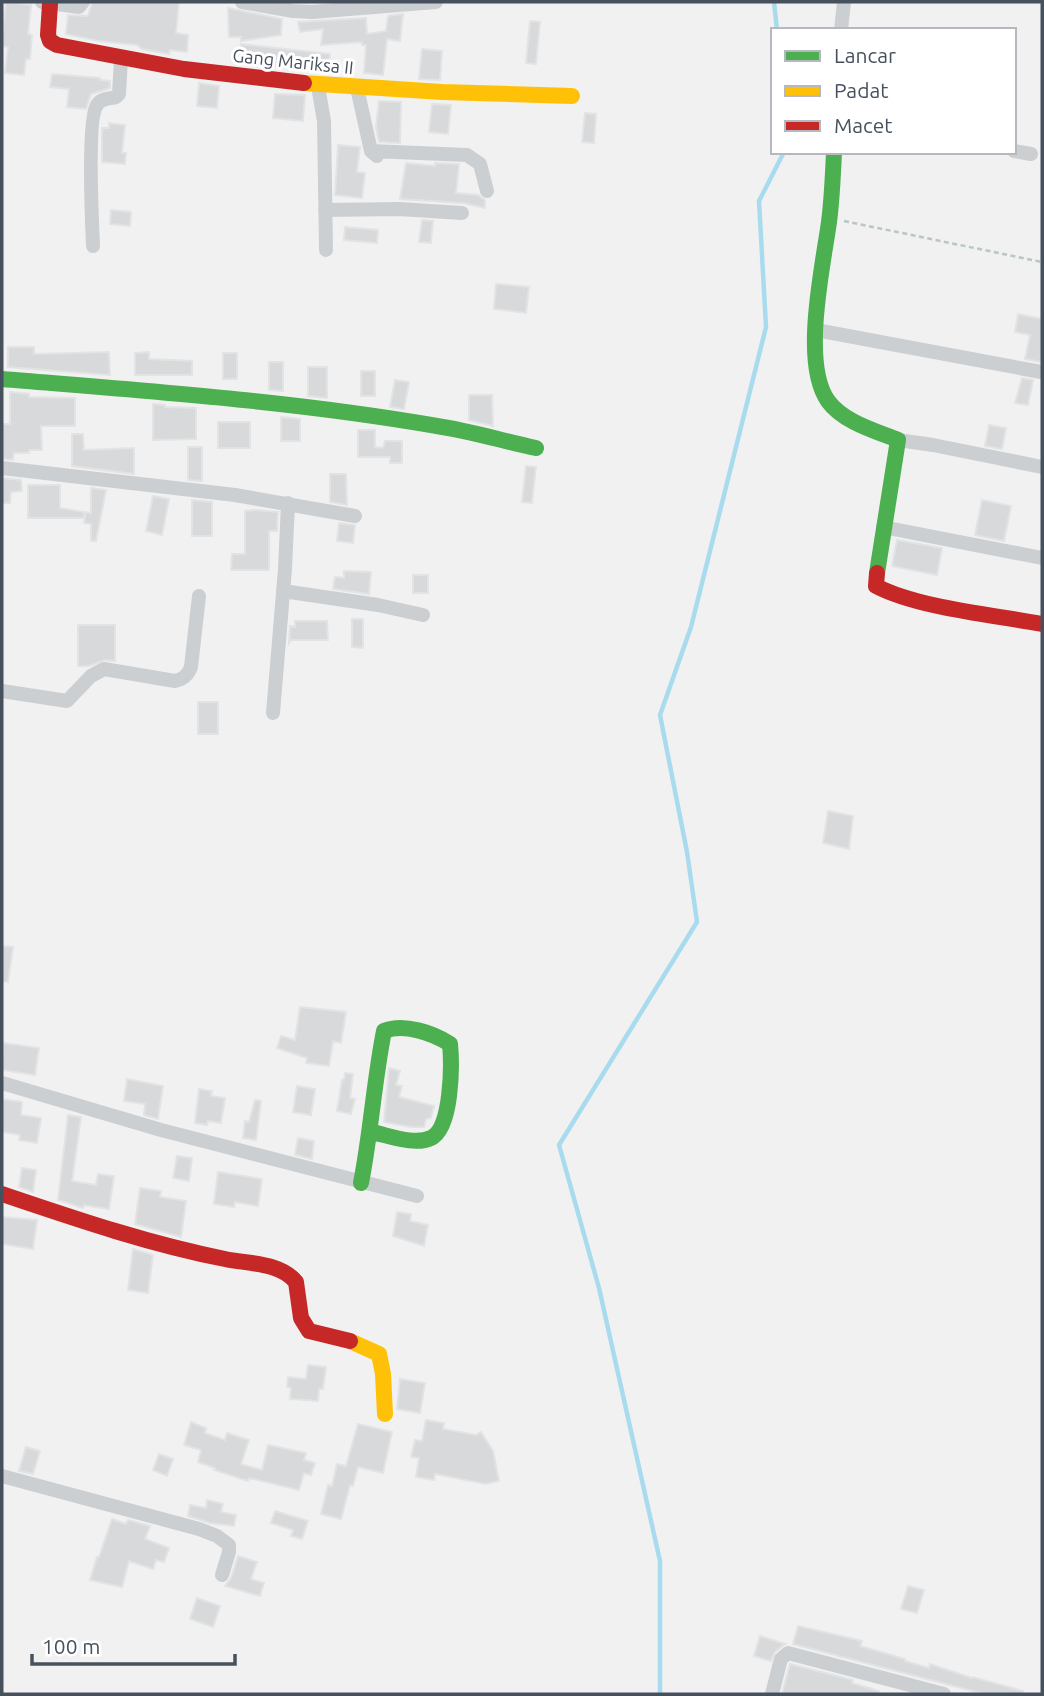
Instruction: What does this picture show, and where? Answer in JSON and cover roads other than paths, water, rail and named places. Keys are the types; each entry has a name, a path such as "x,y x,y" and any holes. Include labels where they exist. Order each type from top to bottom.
{"street":[{"path":"46,3 79,7 83,2"},
{"path":"242,2 312,12 436,2"},
{"path":"841,28 844,2"},
{"name":"Gang Mariksa II","path":"46,3 50,41 57,46 121,60 318,86 572,96"},
{"path":"93,246 91,164 94,108 102,100 119,94 121,60"},
{"path":"318,86 323,106 326,250"},
{"path":"357,88 371,151 383,161"},
{"path":"371,151 467,155 480,164 487,191"},
{"path":"1016,151 1031,154"},
{"path":"834,154 830,219 816,330 818,364 824,394 849,416 898,440 1042,467"},
{"path":"325,210 399,209 461,213"},
{"path":"816,330 1041,372"},
{"path":"2,379 313,408 439,426 536,448"},
{"path":"898,440 876,586 881,591 1042,624"},
{"path":"2,468 288,503 355,516"},
{"path":"273,713 288,503"},
{"path":"883,527 1042,558"},
{"path":"283,591 423,615"},
{"path":"2,691 67,701 91,676 104,669 175,681 182,679 187,676 191,667 199,596"},
{"path":"361,1183 371,1132 376,1070 384,1031 388,1027 397,1027 442,1038 450,1044 452,1054 447,1106 443,1126 436,1136 421,1140 371,1132"},
{"path":"2,1083 161,1130 417,1196"},
{"path":"2,1194 104,1228 285,1273 296,1281 299,1316 303,1326 309,1331 357,1343 379,1354 386,1414"},
{"path":"2,1476 173,1521 217,1536 229,1545 222,1576"},
{"path":"772,1694 780,1659 788,1653 944,1694"}],"waterway":[{"path":"774,2 777,28"},
{"path":"660,1694 660,1561 599,1288 559,1145 697,922 687,852 660,715 691,627 766,327 759,201 783,154"}]}
